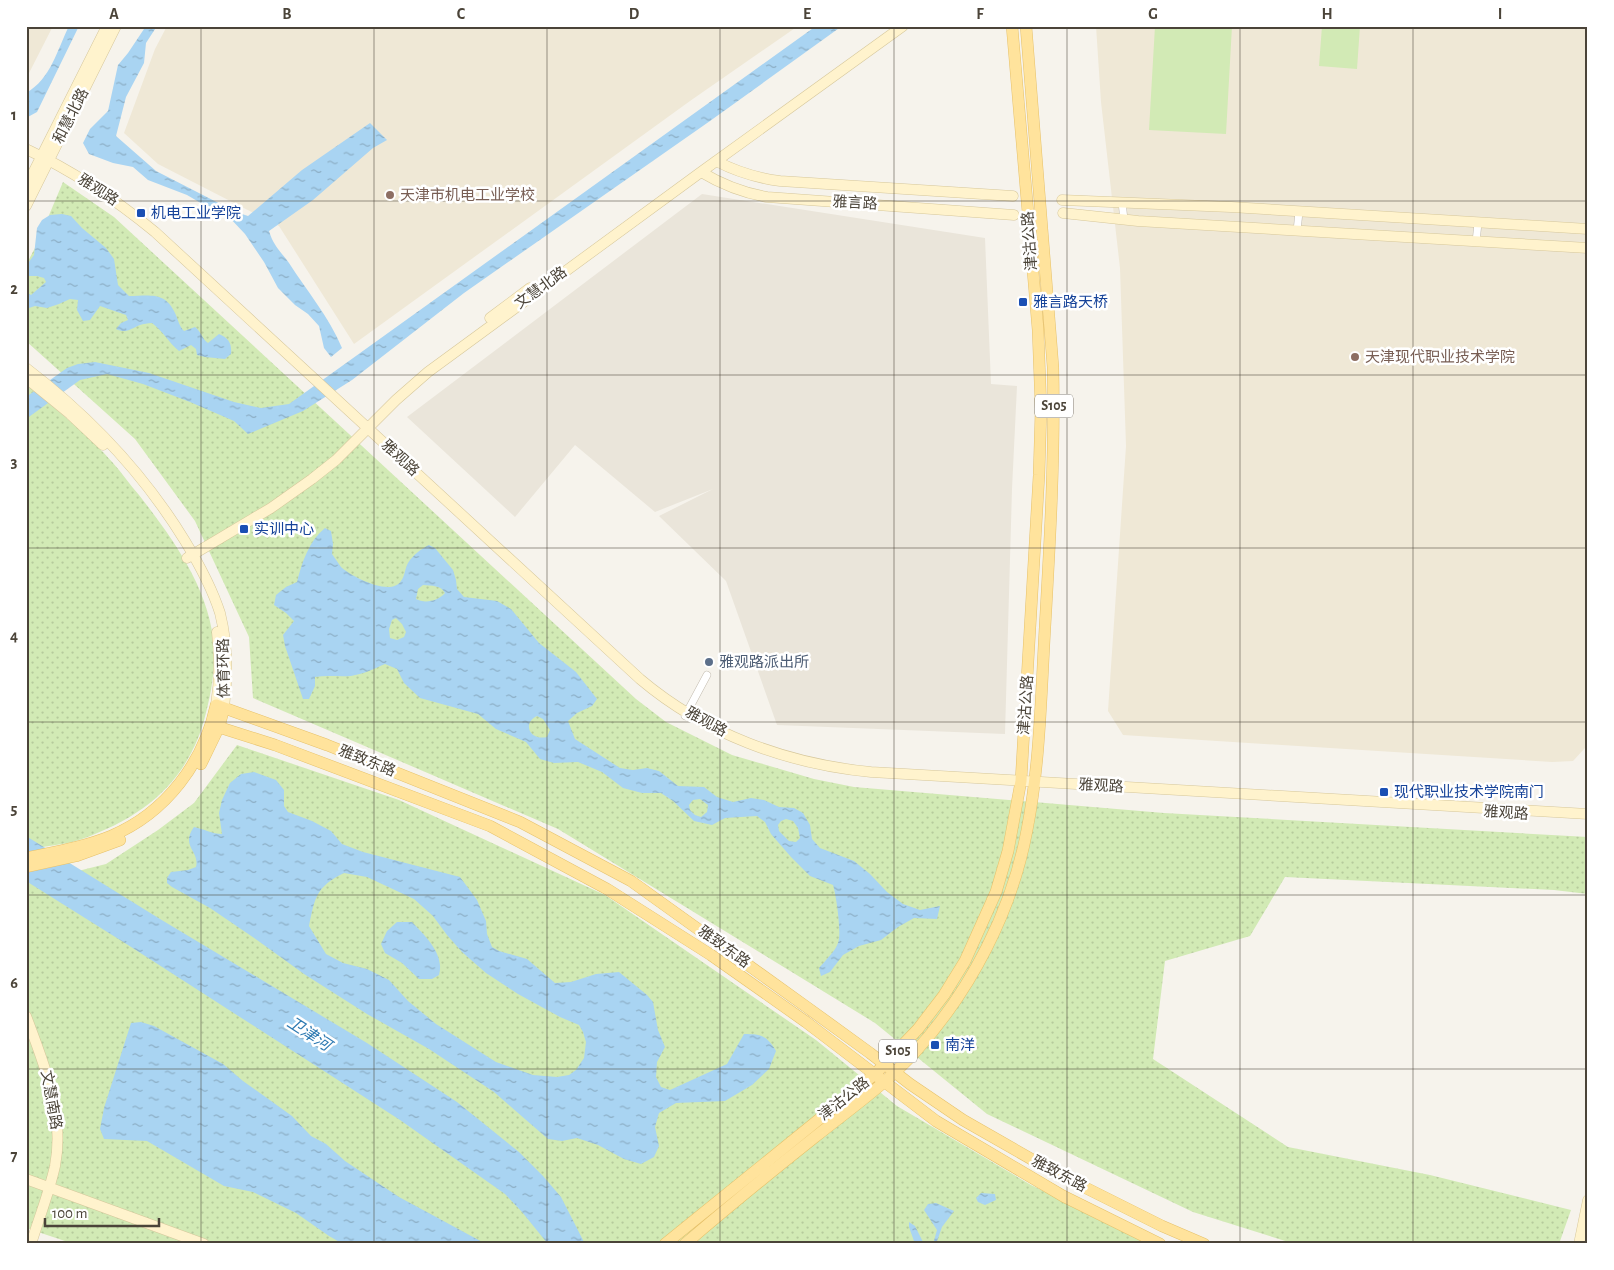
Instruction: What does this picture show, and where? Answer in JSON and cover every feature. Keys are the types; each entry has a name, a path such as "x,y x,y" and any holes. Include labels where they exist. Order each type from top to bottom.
{"main road":[{"name":"和慧北路","path":"26,206 44,160 107,26"},
{"name":"和慧北路","path":"26,187 44,160 116,26"},
{"name":"文慧北路","path":"189,553 301,488 336,460 397,390 446,350 892,26"},
{"name":"文慧北路","path":"364,428 428,372 903,26"},
{"name":"津沽公路","path":"665,1244 886,1065 918,1029 944,995 965,961 996,892 1008,851 1021,783 1040,459 1041,409 1038,330 1012,26"},
{"name":"津沽公路","path":"685,1244 745,1192 885,1082 934,1030 960,995 999,921 1022,855 1034,784 1049,559 1054,404 1053,367 1026,26"},
{"name":"雅观路","path":"26,149 92,185 136,216 173,248 364,428 634,674 686,714 744,742 780,755 828,767 871,772 1588,819"},
{"name":"雅观路","path":"26,154 44,160"},
{"name":"雅言路","path":"716,161 753,176 780,181 1012,196"},
{"name":"雅言路","path":"701,172 738,189 768,197 1014,215"},
{"path":"1062,200 1588,229"},
{"path":"1063,213 1124,220 1588,248"},
{"name":"体育环路","path":"26,368 33,380 60,400 130,476 189,553 214,596 223,629 227,663 216,726 178,787 164,802 128,828 64,855 26,867"},
{"name":"雅致东路","path":"220,706 520,822 631,881 963,1120 1054,1172 1162,1226 1204,1244"},
{"name":"雅致东路","path":"216,726 276,745 498,830 607,889 711,956 806,1022 936,1121 1063,1196 1160,1244"},
{"name":"雅观路","path":"1034,784 1588,814"},
{"name":"体育环路","path":"26,858 64,855"},
{"name":"文慧南路","path":"26,1016 45,1065 52,1091 56,1116 57,1142 56,1157 47,1195 32,1242"},
{"path":"26,1179 47,1195 204,1244"},
{"path":"26,1186 186,1244"},
{"path":"1579,1244 1588,1200"},
{"path":"1586,1244 1588,1234"}],"street":[{"path":"1122,202 1124,220"},
{"path":"1297,231 1299,212"},
{"path":"1476,242 1478,223"},
{"path":"686,714 707,675"}],"shaded area":[{"path":"26,26 53,26 26,79"},
{"name":"天津市机电工业学校","path":"167,26 798,26 690,101 354,344 279,226 158,164 124,133 155,49"},
{"name":"天津现代职业技术学院","path":"1096,26 1588,26 1588,697 1585,748 1573,761 1552,762 1123,735 1108,711 1126,446 1120,268 1101,102"},
{"path":"702,194 985,238 991,384 1017,386 1005,734 777,725 726,581 659,516 713,489 655,512 575,445 515,517 407,417"}],"green space":[{"path":"1155,26 1232,26 1226,134 1149,130"},
{"path":"1322,26 1360,26 1357,69 1319,66"},
{"path":"63,182 114,217 636,699 666,722 732,755 814,779 854,787 1164,813 1588,837 1588,894 1554,890 1285,877 1250,936 1165,961 1153,1059 1288,1147 1430,1175 1571,1210 1559,1244 1295,1244 1193,1212 987,1114 875,1023 558,829 253,698 249,637 195,521 135,439 26,341 26,265"},
{"path":"26,384 103,452 165,530 188,567 206,607 211,628 214,659 213,678 203,724 195,746 172,782 141,809 103,831 75,841 26,850"},
{"path":"237,745 399,800 605,895 816,1040 897,1106 1031,1185 1153,1244 74,1244 26,1228 26,884 106,864 158,830 194,803"}],"water":[{"path":"69,26 79,26 37,112 26,118 26,93 42,80 57,54"},
{"path":"146,26 157,26 146,43 144,63 126,97 116,136 156,171 236,212 248,216 302,170 370,123 387,140 373,148 313,200 269,231 275,244 317,304 337,337 342,348 331,357 324,348 319,326 278,288 264,262 245,234 228,216 211,209 187,195 148,180 133,167 113,163 89,154 83,143 90,129 108,111 118,65"},
{"path":"816,26 842,26 464,293 352,380 303,411 248,434 234,421 190,402 143,384 107,374 80,380 26,419 26,397 67,368 78,364 95,362 149,373 234,402 261,408 289,404"},
{"path":"62,214 71,216 106,248 114,259 118,285 129,296 156,296 161,298 171,306 184,331 195,327 208,343 219,334 229,342 231,354 225,359 205,357 197,355 196,349 191,345 179,351 152,323 125,331 116,329 121,323 128,320 126,315 100,306 90,320 83,321 77,310 78,300 70,299 47,308 35,306 26,309 26,292 31,295 46,282 44,278 29,276 26,287 26,266 34,255 37,228 42,220 50,215"},
{"path":"325,528 331,531 332,554 341,567 362,580 381,586 389,587 396,585 401,581 408,563 420,550 429,545 435,548 453,570 457,589 464,597 497,601 511,609 539,643 576,672 597,699 592,706 577,713 568,721 575,739 620,768 633,770 647,768 659,771 678,786 704,787 717,797 733,802 751,798 764,800 779,807 794,808 803,813 810,825 812,839 820,848 854,861 887,892 903,904 920,910 940,906 937,919 914,918 881,940 859,946 843,955 830,972 821,976 819,968 835,949 839,938 838,914 833,885 810,876 771,834 765,822 757,816 725,818 712,825 694,821 673,801 661,793 642,793 623,788 602,772 578,762 554,763 540,759 526,742 496,729 478,714 420,698 404,683 397,669 385,664 351,676 315,677 315,686 309,699 303,699 283,635 294,621 274,605 276,595 286,587 297,582 307,552 319,533","holes":["423,585 433,586 439,587 445,593 435,600 420,601 416,599 418,589","396,618 402,624 406,632 404,637 397,640 390,638 389,629 392,620","537,716 543,719 550,730 547,737 536,737 530,731 529,727 532,719","700,799 708,805 707,812 701,817 695,815 690,810 689,805 693,800","786,819 793,821 798,828 800,838 796,842 789,841 779,831 778,825"]},
{"path":"254,772 276,780 284,790 284,806 288,812 331,831 342,844 363,852 460,877 477,900 486,921 487,934 492,947 499,951 527,959 555,983 571,982 596,974 619,972 653,1002 658,1030 665,1047 657,1062 656,1077 661,1087 670,1090 727,1064 744,1034 763,1037 773,1046 776,1051 769,1069 752,1085 725,1101 676,1103 659,1113 655,1127 659,1146 654,1157 641,1164 624,1159 598,1145 577,1138 562,1141 548,1139 494,1092 429,1049 367,1014 304,974 210,908 167,883 167,878 171,872 196,867 189,839 194,827 222,834 219,813 222,800 230,783 241,774","holes":["344,873 367,877 414,899 433,916 462,952 486,973 518,994 579,1025 586,1042 584,1058 576,1070 569,1075 557,1077 533,1075 496,1062 436,1024 408,1001 389,980 367,969 343,963 326,954 309,926 318,894 328,883"]},
{"name":"卫津河","path":"26,836 367,1043 457,1102 519,1152 543,1176 561,1197 585,1244 548,1244 505,1194 400,1120 26,881"},
{"path":"397,922 412,922 428,939 437,953 440,967 439,975 432,979 419,979 402,963 385,953 381,944 387,931"},
{"path":"141,1022 154,1026 223,1064 243,1081 292,1116 311,1136 326,1144 345,1161 399,1197 486,1244 343,1244 296,1213 253,1192 224,1186 147,1141 104,1139 100,1129 104,1108 131,1023"},
{"path":"981,1193 995,1194 996,1200 985,1205 978,1202 976,1198"},
{"path":"936,1203 954,1211 942,1227 936,1244 933,1244 937,1230 924,1210 928,1204"},
{"path":"909,1222 915,1226 924,1244 915,1244"}],"place":[{"name":"天津市机电工业学校","path":"390,195"},
{"name":"机电工业学院","path":"141,213"},
{"name":"雅言路天桥","path":"1023,302"},
{"name":"天津现代职业技术学院","path":"1355,357"},
{"name":"实训中心","path":"244,529"},
{"name":"雅观路派出所","path":"709,662"},
{"name":"现代职业技术学院南门","path":"1384,792"},
{"name":"南洋","path":"935,1045"}]}
